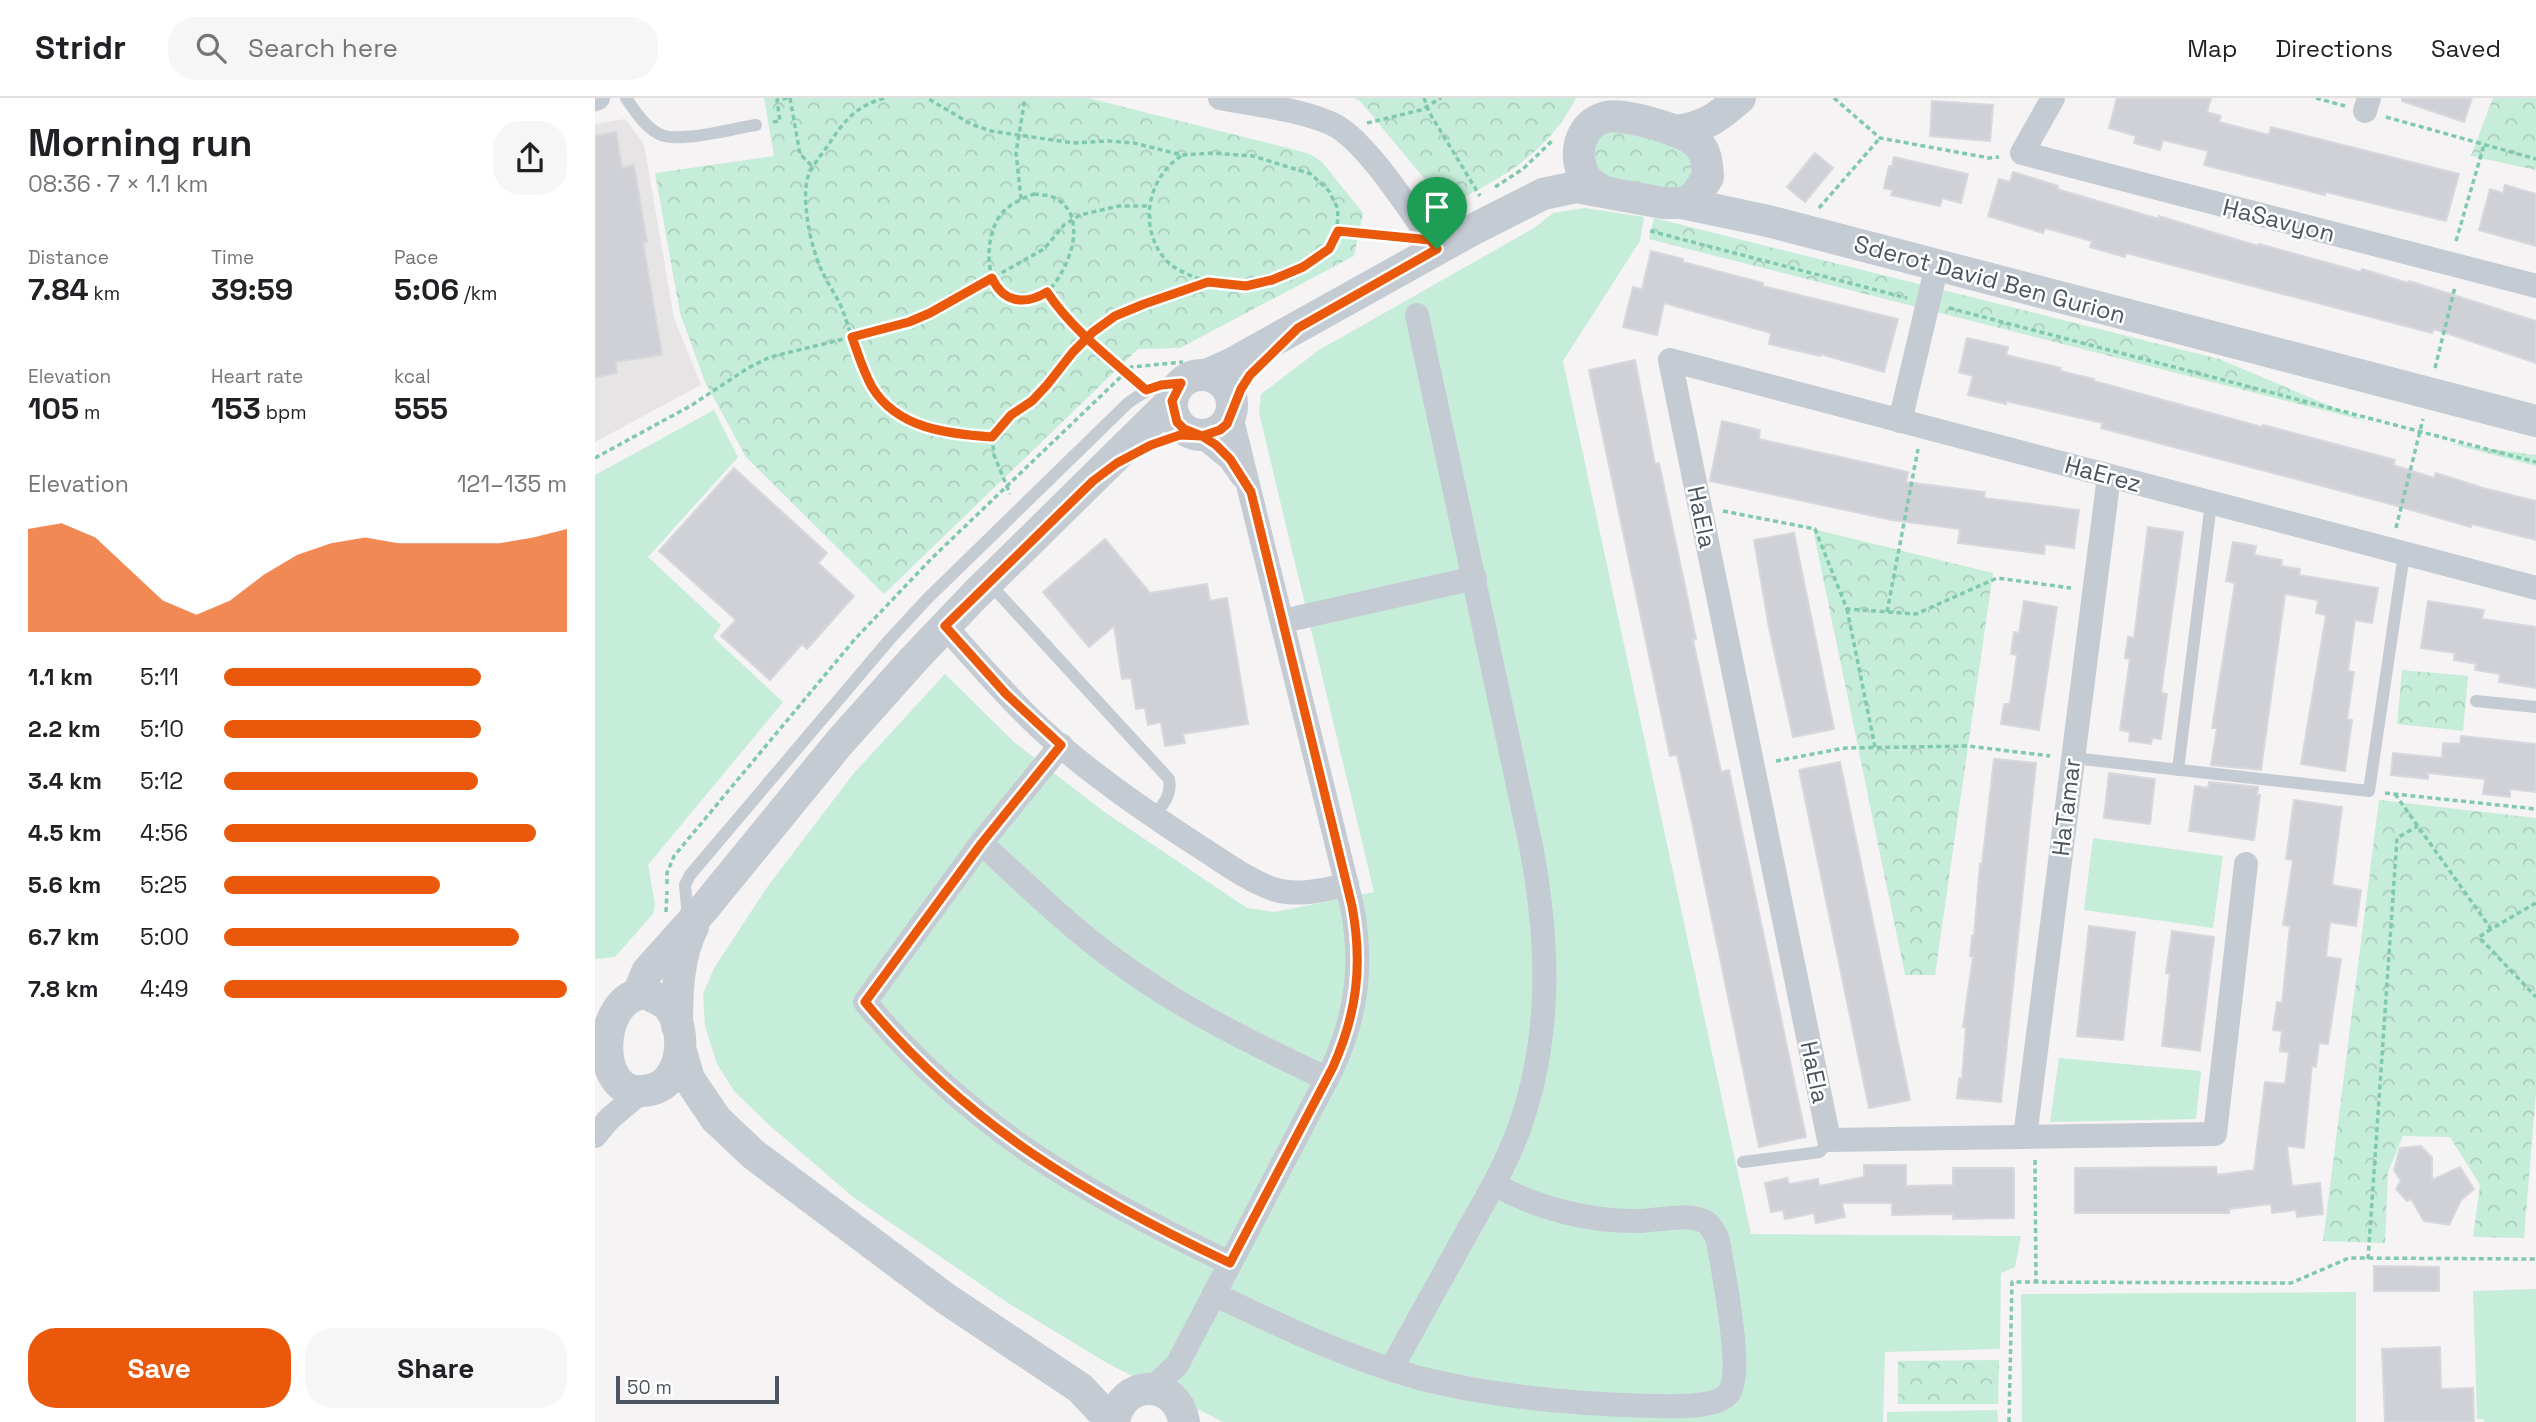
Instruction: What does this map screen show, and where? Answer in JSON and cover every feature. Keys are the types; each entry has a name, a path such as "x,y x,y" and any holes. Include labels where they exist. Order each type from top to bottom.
{"street":[{"path":"1220,98 1312,117 1333,124 1350,136 1373,161 1433,244"},
{"path":"1543,194 1568,169 1601,98"},
{"path":"1675,131 1697,128 1709,122 1740,98"},
{"path":"1707,159 1747,98"},
{"path":"2022,153 2053,98"},
{"path":"1176,387 1220,380 1227,387 1347,885 1356,931 1356,987 1345,1040 1327,1079 1180,1359 1168,1375 1124,1399 1113,1422 1080,1388 1056,1370 945,1298 711,1122 645,1091 621,1089 611,1081 598,1055 601,1017 617,994 647,972 694,919 838,743 945,626 1093,481 1176,387 1233,363 1298,328 1433,244 1543,194 1576,187 1663,203 1682,203 1694,198 1702,188 1708,177 1707,159 1698,143 1687,135 1627,109 1607,117 1583,140 1583,174 1602,191"},
{"name":"HaSavyon","path":"2022,153 2536,286"},
{"name":"Sderot David Ben Gurion","path":"1707,159 1736,201 1768,221"},
{"name":"Sderot David Ben Gurion","path":"1682,203 1768,221 2536,421"},
{"path":"1911,424 1928,303 1937,265"},
{"path":"1391,1369 1494,1184 1523,1117 1537,1065 1544,1009 1544,948 1539,892 1531,846 1417,315"},
{"path":"1093,481 1117,463 1151,445 1180,435 1197,435 1220,430 1250,375 1298,328"},
{"name":"Sderot David Ben Gurion","path":"2211,337 2305,376 2392,405 2470,424 2536,433"},
{"name":"HaErez","path":"1670,360 2536,588"},
{"name":"HaEla","path":"1670,360 1829,1140"},
{"path":"1176,387 1177,422 1230,459 1251,492"},
{"name":"HaTamar","path":"2030,1137 2073,758 2109,476"},
{"path":"1283,621 1475,578"},
{"path":"945,626 1006,694 1061,745 1153,816 1252,880 1275,890 1307,892 1347,885"},
{"path":"1061,745 981,844 865,1002 927,1071 994,1128 1104,1199 1230,1263"},
{"path":"981,844 1086,938 1151,986 1220,1027 1327,1079"},
{"path":"1829,1140 2215,1134 2246,864"},
{"path":"595,1136 609,1119 645,1091 670,1079 678,1063 677,989 694,919"},
{"path":"617,994 652,996 668,1007 679,1037 689,1079 716,1119 746,1147"},
{"path":"1214,1294 1298,1335 1391,1369 1468,1389 1611,1405 1683,1406 1711,1402 1727,1396 1734,1384 1736,1361 1718,1240 1711,1227 1703,1220 1688,1218 1639,1221 1598,1218 1559,1210 1512,1195 1494,1184"},
{"path":"1180,1359 1177,1374 1183,1417"},
{"path":"1056,1370 1114,1388 1166,1393 1183,1417"}],"lane":[{"path":"626,98 643,121 660,135 676,138 756,125"},
{"path":"694,919 684,898 690,875 890,639 1128,403 1176,387"},
{"path":"2178,770 2211,503"},
{"path":"2073,758 2369,791 2404,554"},
{"path":"988,582 1169,779 1171,789 1165,802 1153,816"},
{"path":"2476,701 2536,707"},
{"path":"1743,1162 1820,1152 1829,1140"}],"path":[{"path":"756,125 780,121 777,100 789,98 800,154 814,168"},
{"path":"884,98 858,107 837,131 807,178 811,237 820,268 840,303 865,373 873,390 883,402 899,416 919,425 950,434 992,437"},
{"path":"927,98 971,124 991,131 1073,143 1134,143 1182,155 1213,153 1253,156 1311,174 1329,191 1338,209 1338,231 1329,249 1303,267 1272,280 1246,286 1208,282 1180,271 1165,259 1155,244 1149,222 1150,198 1158,179 1167,165 1182,155"},
{"path":"1021,199 1016,153 1025,98"},
{"path":"1425,98 1427,106 1494,218"},
{"path":"1350,136 1366,123 1405,114 1441,98"},
{"path":"1834,98 1880,138 1989,158 2022,153"},
{"path":"2316,98 2367,105 2484,145 2536,159"},
{"path":"1801,230 1880,138"},
{"path":"2449,263 2484,145"},
{"path":"1034,194 1054,197 1065,206 1072,220 1074,242 1065,265 1047,292 1026,300 1002,294 992,278 989,259 992,236 999,216 1021,199 1034,194"},
{"path":"595,458 692,405 770,356 909,322 1044,249 1064,225 1072,220 1095,210 1150,205"},
{"path":"1338,231 1433,244"},
{"path":"1650,231 2536,462"},
{"path":"1017,511 994,455 992,437 1011,415 1032,401 1087,338 1115,316 1208,282"},
{"path":"1047,292 1064,317 1087,338 1176,387"},
{"path":"1887,612 1911,424"},
{"path":"1700,507 1815,529 1846,609 1875,747"},
{"path":"1846,609 1916,614 1997,578 2094,591"},
{"path":"1753,766 1845,748 1875,747 1968,746 2073,758"},
{"path":"2369,791 2536,809"},
{"path":"2395,794 2491,929"},
{"path":"2368,1259 2397,838 2418,826"},
{"path":"2536,903 2479,937 2536,997"},
{"path":"2030,1137 2036,1282"},
{"path":"2009,1422 2012,1282 2291,1283 2349,1258 2536,1259"}],"shaded area":[{"path":"625,119 644,144 674,318 701,385 595,442 595,124"}],"green space":[{"path":"764,98 1088,98 1288,148 1310,154 1322,162 1363,213 1354,256 1180,348 1138,349 884,594 746,457 705,382 680,313 655,173 774,156"},
{"path":"1354,98 1576,98 1564,118 1537,150 1504,175 1447,206 1360,101"},
{"path":"2493,98 2536,98 2536,170 2471,156"},
{"path":"1608,126 1683,143 1699,166 1680,194 1596,176 1590,142"},
{"path":"1585,208 1644,217 1640,241 1563,361 1751,1234 2021,1236 2015,1267 2001,1273 2000,1349 1885,1352 1883,1422 1223,1422 1107,1363 1008,1303 853,1197 734,1091 717,1064 705,1026 703,994 714,968 768,886 854,773 945,674 1014,742 1103,811 1247,908 1275,912 1374,892 1259,413 1261,394 1319,350 1534,228 1553,213"},
{"path":"1654,218 2219,359 2366,421 1649,239"},
{"path":"714,410 738,457 648,557 721,625 713,637 783,702 648,865 655,904 653,914 615,957 595,959 595,475"},
{"path":"2448,443 2536,455 2536,466"},
{"path":"1813,529 1993,573 1935,975 1905,975"},
{"path":"2402,670 2468,676 2463,731 2397,724"},
{"path":"2379,800 2536,818 2536,1093 2524,1238 2473,1237 2480,1185 2450,1137 2403,1136 2388,1172 2385,1243 2323,1241"},
{"path":"2093,838 2223,856 2213,928 2084,910"},
{"path":"2059,1058 2201,1071 2196,1119 2050,1122"},
{"path":"2536,1289 2536,1422 2484,1422 2484,1419 2477,1419 2473,1291"},
{"path":"2356,1292 2356,1422 2022,1422 2021,1294"},
{"path":"1999,1360 1998,1404 1898,1404 1898,1361"},
{"path":"1997,1410 1998,1422 1887,1422 1887,1412"}],"building":[{"path":"2117,98 2211,98 2207,112 2221,116 2219,122 2269,135 2271,127 2459,174 2446,221 2204,165 2208,151 2163,140 2160,150 2134,143 2136,136 2109,128"},
{"path":"2402,98 2472,98 2464,122 2402,101"},
{"path":"1932,101 1993,105 1990,141 1930,136"},
{"path":"616,132 622,168 634,165 647,242 643,242 662,355 615,362 617,373 595,377 595,136"},
{"path":"1815,153 1833,168 1805,202 1787,187"},
{"path":"1894,157 1968,174 1961,203 1942,198 1940,206 1891,195 1893,190 1884,188"},
{"path":"2013,172 2058,186 2057,189 2159,219 2159,216 2258,246 2259,244 2361,272 2362,269 2408,283 2409,281 2536,321 2536,363 2434,329 2432,333 2126,253 2125,257 2090,247 2092,241 2045,228 2043,233 1988,216 1999,179 2010,182"},
{"path":"2505,185 2536,194 2536,246 2479,230 2490,189 2503,193"},
{"path":"1651,251 1763,283 1763,286 1898,319 1884,372 1820,354 1769,344 1771,333 1664,303 1657,335 1623,327 1633,287 1642,289"},
{"path":"1967,338 2008,347 2006,355 2061,368 2060,371 2094,381 2395,460 2393,465 2434,478 2436,473 2536,501 2536,540 2472,524 2471,527 2101,428 2103,423 1968,395 1973,376 1959,372"},
{"path":"1635,360 1655,464 1659,463 1686,591 1696,639 1693,640 1721,772 1729,770 1806,1137 1759,1147 1693,827 1677,755 1670,756 1589,370"},
{"path":"1722,421 1760,430 1759,439 1908,472 1906,482 1985,492 1984,498 2079,510 2074,548 2045,544 2044,554 1958,543 1960,529 1892,520 1710,481"},
{"path":"734,468 827,553 818,563 854,596 807,649 802,644 770,680 721,636 736,620 659,551"},
{"path":"2148,527 2183,532 2161,693 2167,694 2161,739 2152,738 2151,744 2129,741 2130,732 2120,730 2130,659 2125,658 2128,637 2134,638"},
{"path":"1794,533 1834,729 1793,737 1769,628 1754,540"},
{"path":"1105,539 1150,593 1207,584 1210,601 1227,598 1248,724 1183,734 1185,743 1165,746 1161,722 1148,725 1145,708 1136,709 1131,678 1122,679 1114,626 1089,647 1043,592"},
{"path":"2233,542 2256,546 2254,555 2282,560 2281,566 2300,569 2299,575 2378,588 2372,623 2355,620 2348,671 2354,672 2347,719 2352,720 2345,771 2301,764 2326,615 2316,613 2318,600 2285,594 2261,770 2211,765 2217,728 2212,728 2235,583 2226,581"},
{"path":"2024,601 2057,607 2039,730 2001,724 2004,704 2010,704 2017,655 2011,654 2014,632 2019,633"},
{"path":"2428,601 2484,610 2482,619 2536,627 2536,688 2499,682 2500,674 2475,670 2476,664 2454,660 2455,653 2421,648"},
{"path":"2461,736 2536,744 2536,792 2510,789 2510,797 2483,794 2485,779 2428,773 2428,779 2391,775 2393,753 2442,758 2443,743 2460,744"},
{"path":"1994,759 2036,763 2001,1102 1957,1098 1959,1078 1962,1079 1966,1027 1963,1027 1973,956 1970,956 1972,936"},
{"path":"1840,762 1910,1100 1869,1108 1799,770"},
{"path":"2109,773 2155,779 2150,824 2104,818"},
{"path":"2209,782 2258,787 2257,795 2260,795 2254,840 2189,831 2195,786 2208,788"},
{"path":"2294,800 2342,807 2332,885 2361,890 2356,926 2330,922 2326,957 2341,959 2328,1044 2319,1043 2316,1067 2312,1066 2304,1148 2287,1146 2292,1186 2320,1183 2323,1214 2297,1217 2296,1210 2272,1213 2271,1204 2229,1209 2229,1213 2075,1213 2075,1168 2216,1167 2217,1175 2254,1170 2265,1082 2285,1084 2289,1052 2280,1051 2282,1031 2273,1030 2277,1002 2282,1003 2290,926 2283,925 2293,860 2286,859"},
{"path":"2089,926 2135,932 2123,1040 2077,1036"},
{"path":"2172,931 2214,937 2200,1051 2162,1046 2170,973 2166,973"},
{"path":"2421,1146 2432,1158 2432,1180 2460,1167 2474,1189 2461,1200 2449,1225 2424,1221 2411,1199 2407,1201 2396,1189 2401,1181 2394,1170 2400,1148"},
{"path":"1864,1165 1906,1165 1906,1186 1953,1185 1953,1168 2014,1168 2014,1218 1953,1219 1953,1214 1892,1215 1892,1203 1842,1203 1845,1217 1816,1223 1814,1213 1785,1219 1783,1210 1771,1212 1765,1183 1787,1178 1789,1184 1818,1179 1819,1186 1864,1177"},
{"path":"2374,1266 2439,1267 2439,1291 2374,1291"},
{"path":"2440,1347 2441,1389 2473,1388 2474,1422 2385,1422 2382,1349"}],"route":[{"path":"1437,249 1298,328 1250,375 1233,406 1227,424 1220,430 1211,435 1192,434 1180,435 1151,445 1117,463 1093,481 945,626 1006,694 1061,745 981,844 865,1002 927,1071 994,1128 1104,1199 1230,1263 1345,1040 1352,1016 1358,958 1352,906 1251,492 1230,459 1216,445 1202,436 1192,434 1177,422 1172,401 1181,383 1146,390 1087,338 1064,317 1047,292 1026,300 1014,299 1002,294 992,278 909,322 852,337 873,390 899,416 950,434 992,437 1011,415 1032,401 1073,352 1087,338 1093,332 1115,316 1208,282 1246,286 1272,280 1303,267 1329,249 1338,231 1430,240 1437,249"}]}
